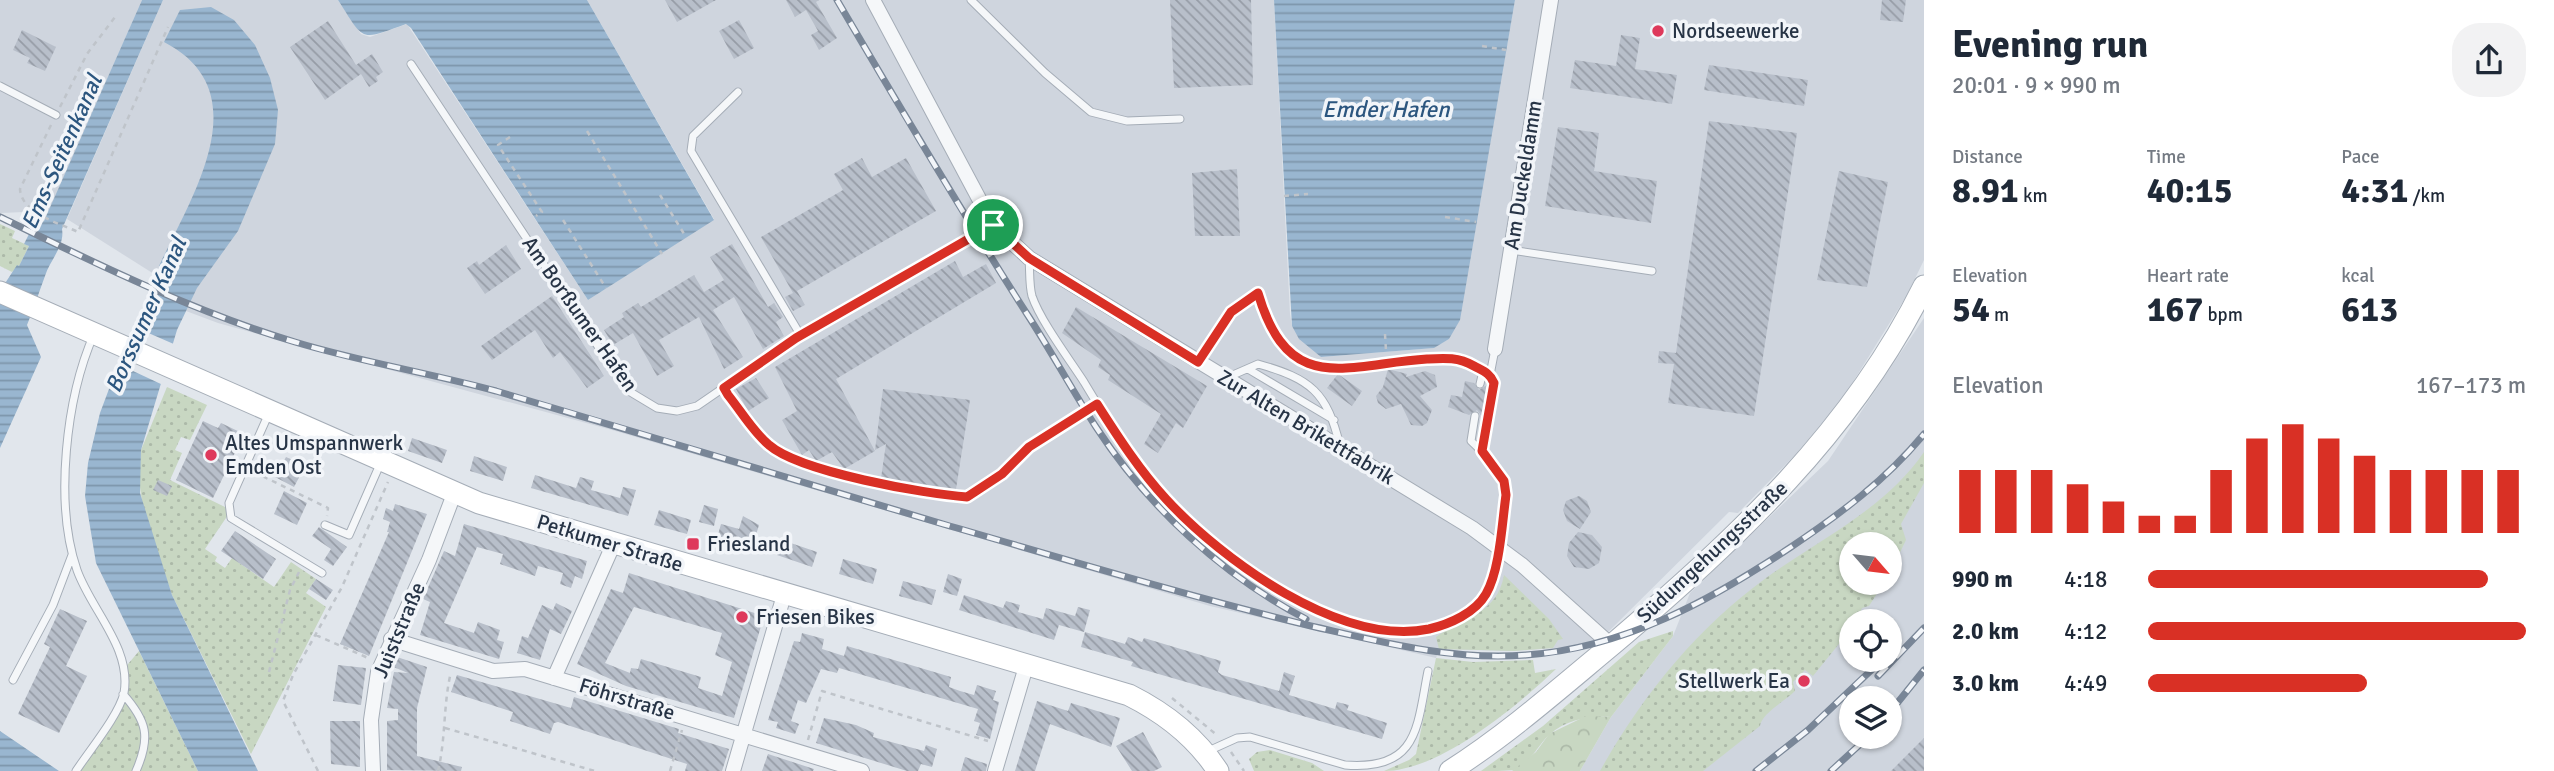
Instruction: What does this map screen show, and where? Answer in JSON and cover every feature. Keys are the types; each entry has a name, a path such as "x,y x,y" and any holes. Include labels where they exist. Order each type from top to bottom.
{"main road":[{"name":"Südumgehungsstraße","path":"1450,771 1504,734 1611,645 1718,552 1795,474 1875,374 1924,286"},
{"name":"Petkumer Straße","path":"0,292 454,494 784,595 1027,663 1129,695 1174,722 1206,753 1218,771"}],"street":[{"name":"Zur Alten Brikettfabrik","path":"873,0 993,225 1029,258 1489,540 1574,609 1611,645"},
{"name":"Am Duckeldamm","path":"1495,349 1551,0"},
{"name":"Juiststraße","path":"373,771 371,720 381,663 429,559 454,494"},
{"path":"554,678 614,543"},
{"path":"733,771 784,595"},
{"name":"Föhrstraße","path":"391,639 493,671 524,669 862,771"},
{"path":"995,771 1027,663"}],"lane":[{"path":"971,0 1045,73 1091,112 1127,121 1180,118"},
{"name":"Am Borßumer Hafen","path":"411,64 627,390 647,404 677,411 697,406 801,336 993,225"},
{"path":"0,86 55,115"},
{"path":"738,92 693,136 691,151 801,336"},
{"path":"1511,250 1652,271"},
{"path":"1029,258 1032,296 1097,404 1142,470 1192,526 1255,575 1322,612 1394,631 1423,630 1448,623 1471,610 1485,596 1492,580 1506,488 1482,451 1471,441 1475,416"},
{"path":"1198,362 1231,312 1258,293 1266,321 1298,359 1310,365 1328,370 1350,369 1453,357 1487,373 1494,383 1482,451"},
{"path":"94,333 79,368 66,452 72,554 81,580 98,607 119,653 124,694 139,712 147,732 136,771"},
{"path":"1480,384 1487,373 1495,349"},
{"path":"1226,379 1258,364 1290,374 1317,393 1332,411 1341,449"},
{"path":"1248,369 1334,420"},
{"path":"724,388 769,446 784,453 842,474 897,487 967,497 1002,474 1029,447 1097,404"},
{"path":"269,412 229,503 231,518 322,573"},
{"path":"325,525 349,536 388,465"},
{"path":"13,680 53,604 72,554"},
{"path":"1206,753 1237,738 1250,737 1345,765 1358,767 1394,761 1407,751 1414,737 1428,671"},
{"path":"76,771 124,694"}],"path":[{"path":"42,214 78,232 169,27"},
{"path":"1482,46 1506,50"},
{"path":"587,131 662,254"},
{"path":"510,137 498,145 542,212 536,216"},
{"path":"1284,196 1308,194"},
{"path":"660,195 686,237"},
{"path":"1445,217 1476,222"},
{"path":"563,220 606,288"},
{"path":"1385,334 1386,352"},
{"path":"318,771 283,701 342,587 388,465"},
{"path":"244,467 328,508 325,525"},
{"path":"269,673 290,590 304,562"},
{"path":"315,635 381,663"},
{"path":"438,771 445,729 446,696 454,658"},
{"path":"804,753 822,691 1003,746"},
{"path":"670,771 686,717"},
{"path":"445,729 595,771"}],"shaded area":[{"path":"0,0 142,0 49,211 0,213"},
{"path":"163,0 338,0 361,34 370,37 407,24 588,300 714,219 587,0 1274,0 1290,314 1292,326 1321,357 1433,348 1449,339 1477,214 1515,0 1924,0 1924,260 1907,295 1843,398 1797,453 1738,513 1729,512 1595,645 1514,651 1439,649 1436,658 1210,606 612,430 218,323 186,311 192,298 67,219"},
{"path":"1924,318 1924,771 1580,771 1611,717 1673,636 1690,593 1828,461"}],"green space":[{"path":"0,224 15,231 12,238 29,246 19,266 12,272 0,266"},
{"path":"167,387 207,405 190,440 181,437 175,450 182,453 170,480 227,508 228,515 205,549 217,557 215,561 225,568 232,558 274,587 291,562 316,579 306,593 326,607 251,754 172,595 143,509 139,480 141,450"},
{"path":"1924,452 1924,483 1901,524 1906,540 1902,548 1902,532 1839,532 1839,595 1876,595 1869,606 1862,609 1839,609 1839,644 1813,676 1805,670 1793,682 1795,691 1769,712 1760,726 1703,771 1600,771 1653,690 1716,619 1766,578 1871,507 1908,472"},
{"path":"1504,575 1549,619 1563,639 1558,640 1553,648 1514,651 1439,649 1436,637 1487,606 1500,588"},
{"path":"1673,631 1673,636 1611,717 1586,718 1563,725 1549,735 1529,759 1514,770 1481,771 1543,726 1639,642"},
{"path":"139,651 198,771 76,771 121,700 123,670"},
{"path":"1436,658 1473,662 1533,660 1535,673 1556,669 1499,718 1453,748 1406,768 1384,771 1416,754"},
{"path":"1586,716 1611,717 1580,771 1512,771 1536,752 1549,734"},
{"path":"1270,750 1312,763 1324,771 1254,771 1249,759 1257,752"}],"water":[{"path":"142,0 163,0 62,229 59,247 47,270 27,325 41,357 0,448 0,291 17,265 19,266 29,246 24,244 34,224 37,226 44,221"},
{"path":"338,0 587,0 714,220 588,300 411,28 406,24 371,35 365,34 353,24"},
{"name":"Emder Hafen","path":"1274,0 1515,0 1460,320 1449,339 1434,348 1321,357 1299,339 1292,326"},
{"path":"211,7 234,20 255,45 270,78 278,110 275,144 238,231 197,288 177,330 141,450 140,493 172,595 258,771 198,771 96,563 85,496 88,463 100,413 112,381 171,271 159,266 187,209 210,147 213,117 209,88 193,63 164,42 180,10"},
{"path":"0,731 59,771 0,771"}],"pier":[{"path":"137,328 176,345 163,385 118,364"}],"building":[{"path":"665,0 716,0 677,22"},
{"path":"786,0 819,0 816,2 837,38 819,50 811,35 818,31 806,10 795,17"},
{"path":"1170,0 1251,0 1253,85 1174,88"},
{"path":"1882,0 1906,0 1903,22 1880,20"},
{"path":"739,20 754,48 734,59 719,31"},
{"path":"328,21 356,65 372,54 383,72 376,77 378,81 369,87 361,74 325,100 290,47"},
{"path":"22,30 56,47 45,71 27,63 30,58 13,50"},
{"path":"1621,35 1640,38 1635,69 1677,75 1672,104 1570,88 1575,60 1616,66"},
{"path":"1709,65 1808,80 1804,106 1704,90"},
{"path":"1709,121 1797,133 1754,416 1668,403 1674,364 1658,363 1659,351 1676,353"},
{"path":"1558,127 1599,133 1594,171 1657,181 1651,223 1545,206"},
{"path":"862,158 872,177 906,158 936,211 797,291 805,305 793,311 785,297 793,293 761,237 843,190 834,174"},
{"path":"1237,169 1240,236 1195,236 1192,173"},
{"path":"1839,171 1888,182 1867,287 1817,280"},
{"path":"732,244 768,307 774,303 783,317 776,322 784,336 763,349 734,297 713,310 743,357 724,369 699,317 659,340 674,366 657,376 633,333 613,345 604,330 624,317 622,313 638,303 641,307 694,275 704,292 724,280 710,257"},
{"path":"506,245 521,269 485,294 467,268 477,261 479,265"},
{"path":"955,261 963,277 986,264 996,283 836,379 875,451 844,469 832,452 816,461 809,450 802,455 782,420 797,411 775,367"},
{"path":"552,296 604,376 587,388 560,352 553,358 535,330 492,360 481,346"},
{"path":"1076,307 1207,386 1183,428 1176,423 1158,453 1144,444 1161,414 1108,380 1110,375 1098,367 1101,360 1062,333"},
{"path":"1388,369 1407,374 1406,377 1425,371 1435,375 1437,387 1420,396 1432,410 1427,423 1422,426 1411,425 1401,404 1386,409 1378,403 1376,396 1383,387"},
{"path":"1338,374 1362,391 1352,406 1327,388"},
{"path":"756,378 769,398 748,411 736,389"},
{"path":"1465,381 1474,383 1479,390 1487,385 1482,417 1477,410 1469,415 1448,407 1451,395 1462,397"},
{"path":"883,389 970,400 956,489 881,478 886,444 875,450"},
{"name":"Altes Umspannwerk Emden Ost","path":"203,421 218,428 221,423 244,434 213,498 176,480"},
{"path":"412,438 447,450 442,463 408,451"},
{"path":"474,456 507,467 503,481 470,471"},
{"path":"286,457 305,466 294,487 275,477"},
{"path":"535,475 576,488 580,477 594,481 591,490 620,498 623,487 636,490 628,516 531,488"},
{"path":"158,480 172,486 167,496 153,490"},
{"path":"284,491 307,503 297,525 274,514"},
{"path":"1579,496 1587,501 1591,512 1580,529 1567,521 1563,510 1566,501"},
{"path":"395,504 427,514 369,656 340,644 389,532 390,522 383,519 386,508 393,511"},
{"path":"704,505 718,509 714,526 699,522"},
{"path":"659,510 691,520 687,534 654,525"},
{"path":"743,516 759,525 752,548 717,538 721,524 739,529"},
{"path":"464,524 587,561 582,579 575,576 571,588 560,584 563,573 538,566 535,576 500,564 503,554 477,547 444,623 474,633 478,622 500,630 497,640 504,642 499,659 420,635 430,602 423,599 444,551 455,556"},
{"path":"319,527 347,547 333,566 324,560 331,549 312,536"},
{"path":"235,531 276,559 263,579 221,551"},
{"path":"1578,532 1592,535 1602,547 1599,563 1589,569 1574,567 1567,556 1569,543"},
{"path":"782,540 817,552 812,567 777,555"},
{"path":"843,559 877,569 873,584 839,574"},
{"path":"629,573 764,616 734,718 626,686 577,664 611,589 623,593","holes":["634,607 722,633 715,655 732,662 722,696 698,688 701,677 641,659 638,669 631,668 630,673 605,663"]},
{"path":"948,574 962,579 957,596 943,592"},
{"path":"316,579 333,590 326,600 309,589"},
{"path":"903,581 936,590 932,605 899,596"},
{"path":"964,595 1003,608 1006,601 1020,605 1018,612 1043,619 1046,608 1075,616 1078,607 1090,610 1084,632 1059,625 1054,640 959,610"},
{"path":"556,603 572,611 561,634 550,629 540,660 517,653 522,636 528,638 542,605 553,610"},
{"path":"60,609 87,621 66,666 87,676 59,733 18,714 50,647 44,644"},
{"path":"1085,632 1125,644 1128,637 1142,642 1144,638 1221,661 1218,672 1222,675 1279,691 1284,672 1295,676 1289,695 1335,709 1337,702 1349,705 1347,710 1387,723 1382,739 1131,666 1133,662 1081,647"},
{"path":"802,633 824,639 822,649 844,656 847,646 951,677 949,687 960,691 974,695 977,685 996,691 993,700 999,702 990,739 976,735 980,723 974,721 978,709 839,668 837,673 821,669 806,703 798,700 791,721 799,724 795,734 776,728 778,722 768,720 794,641 800,642"},
{"path":"397,657 427,667 417,708 417,756 462,767 461,771 387,770 387,721 398,720 398,709 387,708 394,672 408,673 391,666"},
{"path":"338,665 366,668 361,705 333,701"},
{"path":"457,675 571,708 574,697 679,729 678,733 729,749 722,771 685,771 687,764 558,722 554,723 550,734 510,721 513,712 451,692"},
{"path":"1037,701 1068,711 1071,703 1120,718 1111,747 1050,724 1035,771 1015,771"},
{"path":"824,718 856,725 874,733 873,737 924,751 926,745 937,749 932,767 921,764 918,771 907,771 816,743"},
{"path":"330,721 360,721 360,767 331,764"},
{"path":"1143,732 1162,767 1154,771 1132,771 1116,746"},
{"path":"1924,738 1924,771 1891,771"},
{"path":"768,754 814,769 762,771"},
{"path":"965,757 987,764 986,771 961,771"}],"railway":[{"path":"837,0 954,197 1087,413 1117,456 1163,511 1216,560 1245,582 1306,619"},
{"path":"0,217 182,301 295,342 496,391 943,524 1218,602 1364,638 1445,653 1499,656 1562,651 1597,643 1665,619 1729,586 1827,522 1878,481 1924,434"},
{"path":"1878,676 1924,628"},
{"path":"1902,697 1924,670"},
{"path":"1756,771 1808,730 1869,672"},
{"path":"1831,771 1855,749"}],"place":[{"name":"Nordseewerke","path":"1658,31"},
{"name":"Altes Umspannwerk Emden Ost","path":"211,455"},
{"name":"Friesland","path":"693,544"},
{"name":"Friesen Bikes","path":"742,617"},
{"name":"Stellwerk Ea","path":"1804,681"}],"route":[{"path":"993,225 1029,258 1198,362 1231,312 1258,293 1266,321 1298,359 1310,365 1328,370 1350,369 1453,357 1490,375 1494,383 1482,451 1504,481 1506,495 1492,580 1479,604 1448,623 1410,632 1386,630 1338,618 1289,596 1224,552 1164,498 1097,404 1029,447 1002,474 967,497 897,487 842,474 784,453 769,446 728,395 724,388 796,338 993,225"}],"water label":[{"name":"Ems-Seitenkanal","path":"62,152"},
{"name":"Borssumer Kanal","path":"146,315"}]}
